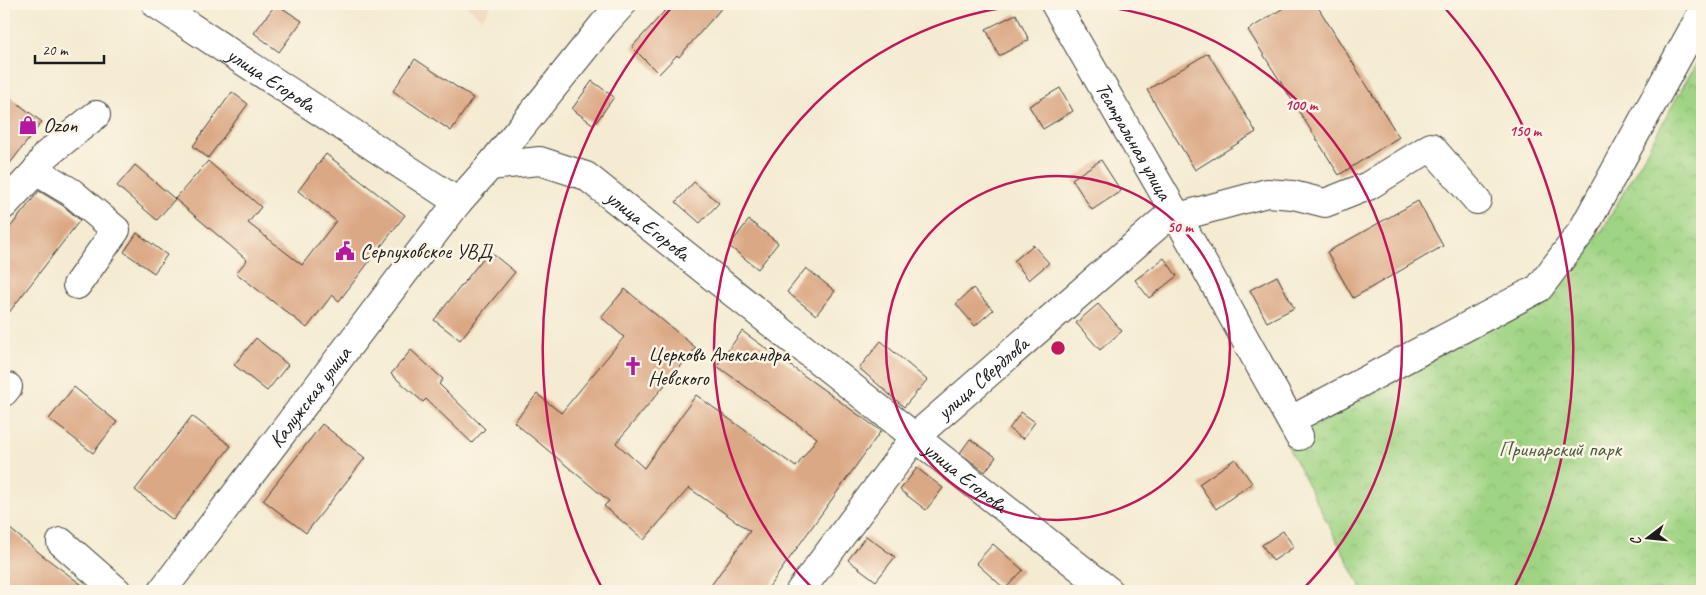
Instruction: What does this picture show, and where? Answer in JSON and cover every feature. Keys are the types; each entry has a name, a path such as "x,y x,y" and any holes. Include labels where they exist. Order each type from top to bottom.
{"street":[{"name":"улица Егорова","path":"156,4 458,202"},
{"path":"458,202 490,166 622,4"},
{"name":"Театральная улица","path":"1055,4 1176,214 1295,428 1539,288 1582,231 1702,12"},
{"path":"4,205 36,171 46,155 96,115"},
{"path":"1176,214 1267,193 1293,195 1326,202 1368,186 1431,147 1477,200"},
{"name":"улица Егорова","path":"490,166 540,161 586,176 1109,591"},
{"path":"36,171 71,192 116,230 77,285"},
{"name":"Калужская улица","path":"162,591 458,202"},
{"name":"улица Свердлова","path":"800,591 916,436 1176,214"},
{"path":"61,542 117,591"}],"shaded area":[{"path":"465,4 492,4 482,19"}],"green space":[{"name":"Принарский парк","path":"1702,53 1702,591 1363,591 1286,443 1550,292 1603,229"}],"building":[{"path":"276,4 302,21 279,52 254,33"},
{"path":"671,4 725,4 679,57 677,55 659,74 632,47"},
{"path":"1290,4 1316,4 1399,137 1339,175 1248,30"},
{"path":"1016,14 1029,40 999,56 986,29"},
{"path":"1208,53 1256,132 1195,170 1147,90"},
{"path":"415,59 473,98 451,131 393,91"},
{"path":"592,81 614,97 594,125 572,109"},
{"path":"1060,88 1073,111 1043,129 1029,106"},
{"path":"232,92 248,104 208,158 193,146"},
{"path":"4,93 42,122 4,171"},
{"name":"Серпуховское УВД","path":"326,154 405,215 339,301 332,295 307,328 236,273 247,260 175,199 208,161 261,207 248,223 302,265 336,221 298,191"},
{"path":"1101,160 1121,191 1092,210 1072,179"},
{"path":"135,165 175,199 157,220 117,186"},
{"path":"694,182 719,203 700,223 676,202"},
{"path":"39,191 62,205 80,220 4,319 4,235"},
{"path":"1418,201 1443,246 1353,298 1327,252"},
{"path":"749,220 778,243 758,269 729,246"},
{"path":"137,233 167,255 154,273 124,252"},
{"path":"1033,245 1049,263 1029,280 1014,261"},
{"path":"489,251 515,272 460,340 434,320"},
{"path":"1164,258 1177,276 1149,298 1135,280"},
{"path":"806,268 835,291 816,315 787,292"},
{"path":"1277,276 1294,308 1267,322 1250,290"},
{"path":"973,288 993,310 975,326 956,304"},
{"path":"625,289 696,348 616,443 644,468 696,395 796,467 817,438 717,366 742,331 881,431 766,591 707,591 750,531 689,488 644,540 604,506 609,501 514,422 537,394 561,413 624,337 601,317"},
{"path":"1098,304 1122,331 1100,350 1076,323"},
{"path":"256,338 288,365 267,391 234,365"},
{"path":"881,341 927,380 904,407 859,368"},
{"path":"411,350 443,379 439,384 485,429 472,443 426,399 423,402 391,374"},
{"path":"74,387 117,422 93,453 49,419"},
{"path":"1021,412 1035,422 1023,439 1009,429"},
{"path":"192,416 231,446 173,520 135,490"},
{"path":"322,424 365,458 306,533 263,500"},
{"path":"970,439 996,457 985,472 960,453"},
{"path":"1235,459 1252,483 1216,509 1199,484"},
{"path":"917,468 943,488 926,510 900,490"},
{"path":"4,524 42,555 90,591 4,591"},
{"path":"1283,531 1294,547 1273,561 1262,545"},
{"path":"866,536 895,557 876,581 848,560"},
{"path":"993,544 1023,570 1005,589 976,563"}],"place":[{"name":"Ozon","path":"28,125"},
{"name":"Серпуховское УВД","path":"345,251"},
{"name":"Церковь Александра Невского","path":"633,366"}]}
